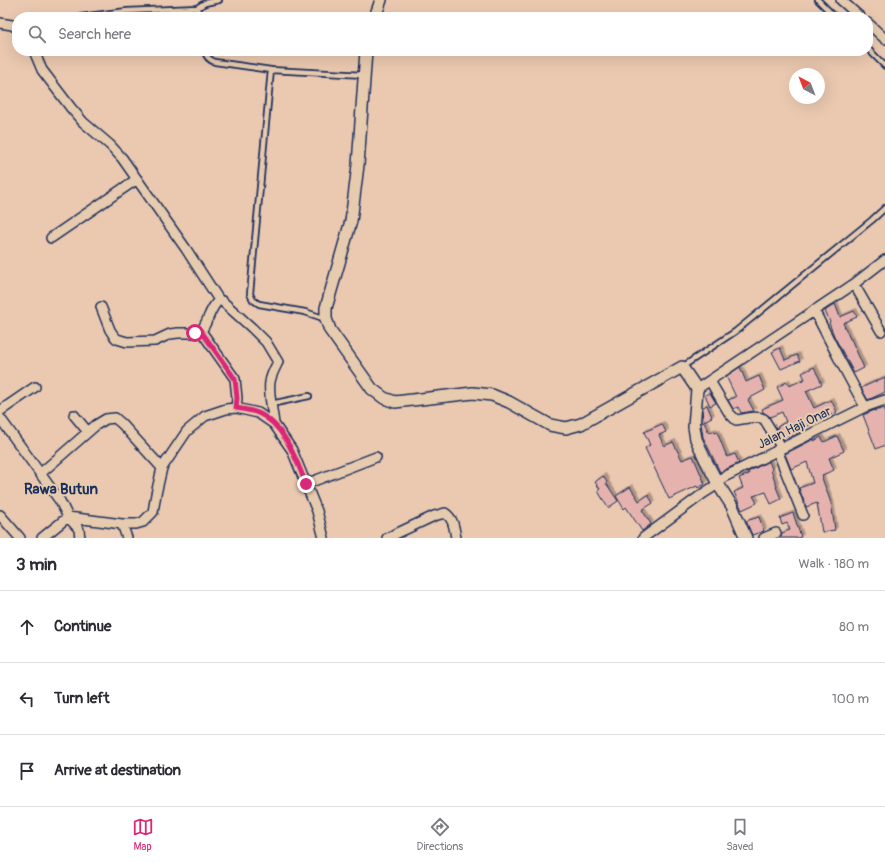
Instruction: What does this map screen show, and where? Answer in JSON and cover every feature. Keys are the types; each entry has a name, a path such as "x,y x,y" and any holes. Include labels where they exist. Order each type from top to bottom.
{"street":[{"path":"377,12 381,0"},
{"path":"841,0 854,12"},
{"path":"0,23 12,25"},
{"path":"873,28 885,39"},
{"path":"36,56 42,70 71,108 83,122 110,145 122,158 186,249 219,300 222,301 266,342 278,362 272,373 270,383 270,396 274,424"},
{"path":"366,56 358,165 352,221 326,308 321,318 372,389 384,398 395,402 473,393 492,395 510,402 550,425 566,428 581,424 682,367 697,389 694,427 696,439 704,459 732,506 746,538"},
{"path":"51,238 137,179"},
{"path":"697,389 854,284 885,260"},
{"path":"854,284 881,331"},
{"path":"101,307 110,330 117,339 127,342 155,341 170,334 195,333 201,331 214,305 219,300"},
{"path":"814,310 865,407"},
{"path":"201,331 235,379 237,398 236,408"},
{"path":"710,381 729,413 736,420 759,416 764,419 780,449 803,515"},
{"path":"0,410 35,387"},
{"name":"Jalan Haji Onar","path":"643,538 717,483 780,449 865,407 885,400"},
{"path":"42,538 68,517 122,524 136,524 142,522 153,512 162,468 187,431 205,416 226,408 236,408 258,413 274,424 292,450 317,511 324,538"},
{"path":"74,415 88,432"},
{"path":"0,418 60,501 68,517 78,528 80,538"},
{"path":"41,473 96,425 106,419 115,418 162,468"},
{"path":"306,484 376,457"},
{"path":"387,538 434,516 445,513 452,521 456,538"},
{"path":"0,515 20,538"},
{"path":"122,524 127,538"},
{"path":"764,538 776,533"}],"lane":[{"path":"119,12 197,8 205,3 219,0"},
{"path":"818,0 830,12"},
{"path":"197,8 198,12"},
{"path":"873,54 885,66"},
{"path":"207,56 209,60 215,62 271,70 364,75"},
{"path":"271,70 250,294 253,300 259,304 305,312 321,318"},
{"path":"682,367 736,331 885,208"},
{"path":"271,404 309,396"}],"building":[{"path":"835,304 840,317 854,311 857,317 843,323 864,368 854,373 835,338 825,311"},
{"path":"780,348 785,360 797,355 800,361 781,369 772,352"},
{"path":"740,367 746,382 759,376 765,390 748,400 754,411 741,413 738,407 733,409 728,400 736,397 726,376"},
{"path":"814,367 822,384 806,391 814,408 831,400 837,412 803,428 804,430 784,440 777,427 786,422 782,412 770,417 763,412 762,409 783,400 777,387 787,382 789,386 805,379 802,373"},
{"path":"885,377 885,392 868,400 861,388"},
{"path":"710,393 716,403 710,406 705,395"},
{"path":"707,405 712,417 702,422 703,407"},
{"path":"885,408 885,445 876,449 863,415"},
{"path":"704,422 709,433 714,431 715,433 717,432 727,457 735,454 739,463 720,472 703,437 701,423"},
{"path":"662,424 666,432 659,435 664,446 673,442 682,460 693,456 705,484 698,488 697,486 669,499 645,448 650,445 644,432"},
{"path":"837,436 844,451 829,458 834,470 822,475 831,503 835,530 822,532 817,503 806,507 799,488 813,483 807,462 791,469 785,454 814,439 814,441 821,437 824,442"},
{"path":"769,461 781,499 771,504 766,492 753,496 757,503 742,510 734,492 743,488 739,478 749,474 748,472"},
{"path":"603,476 618,501 608,508 598,491 600,489 595,482"},
{"path":"630,487 639,501 648,495 653,503 642,510 651,524 642,531 626,507 624,509 616,496"},
{"path":"793,513 801,537 779,538 782,533 790,530 787,523 782,525 780,518"},
{"path":"759,517 764,531 752,535 746,521"}],"district":[{"name":"Rawa Butun","path":"61,489"}],"route":[{"path":"195,333 201,331 235,379 237,398 236,408 258,413 274,424 292,450 306,484"}]}
